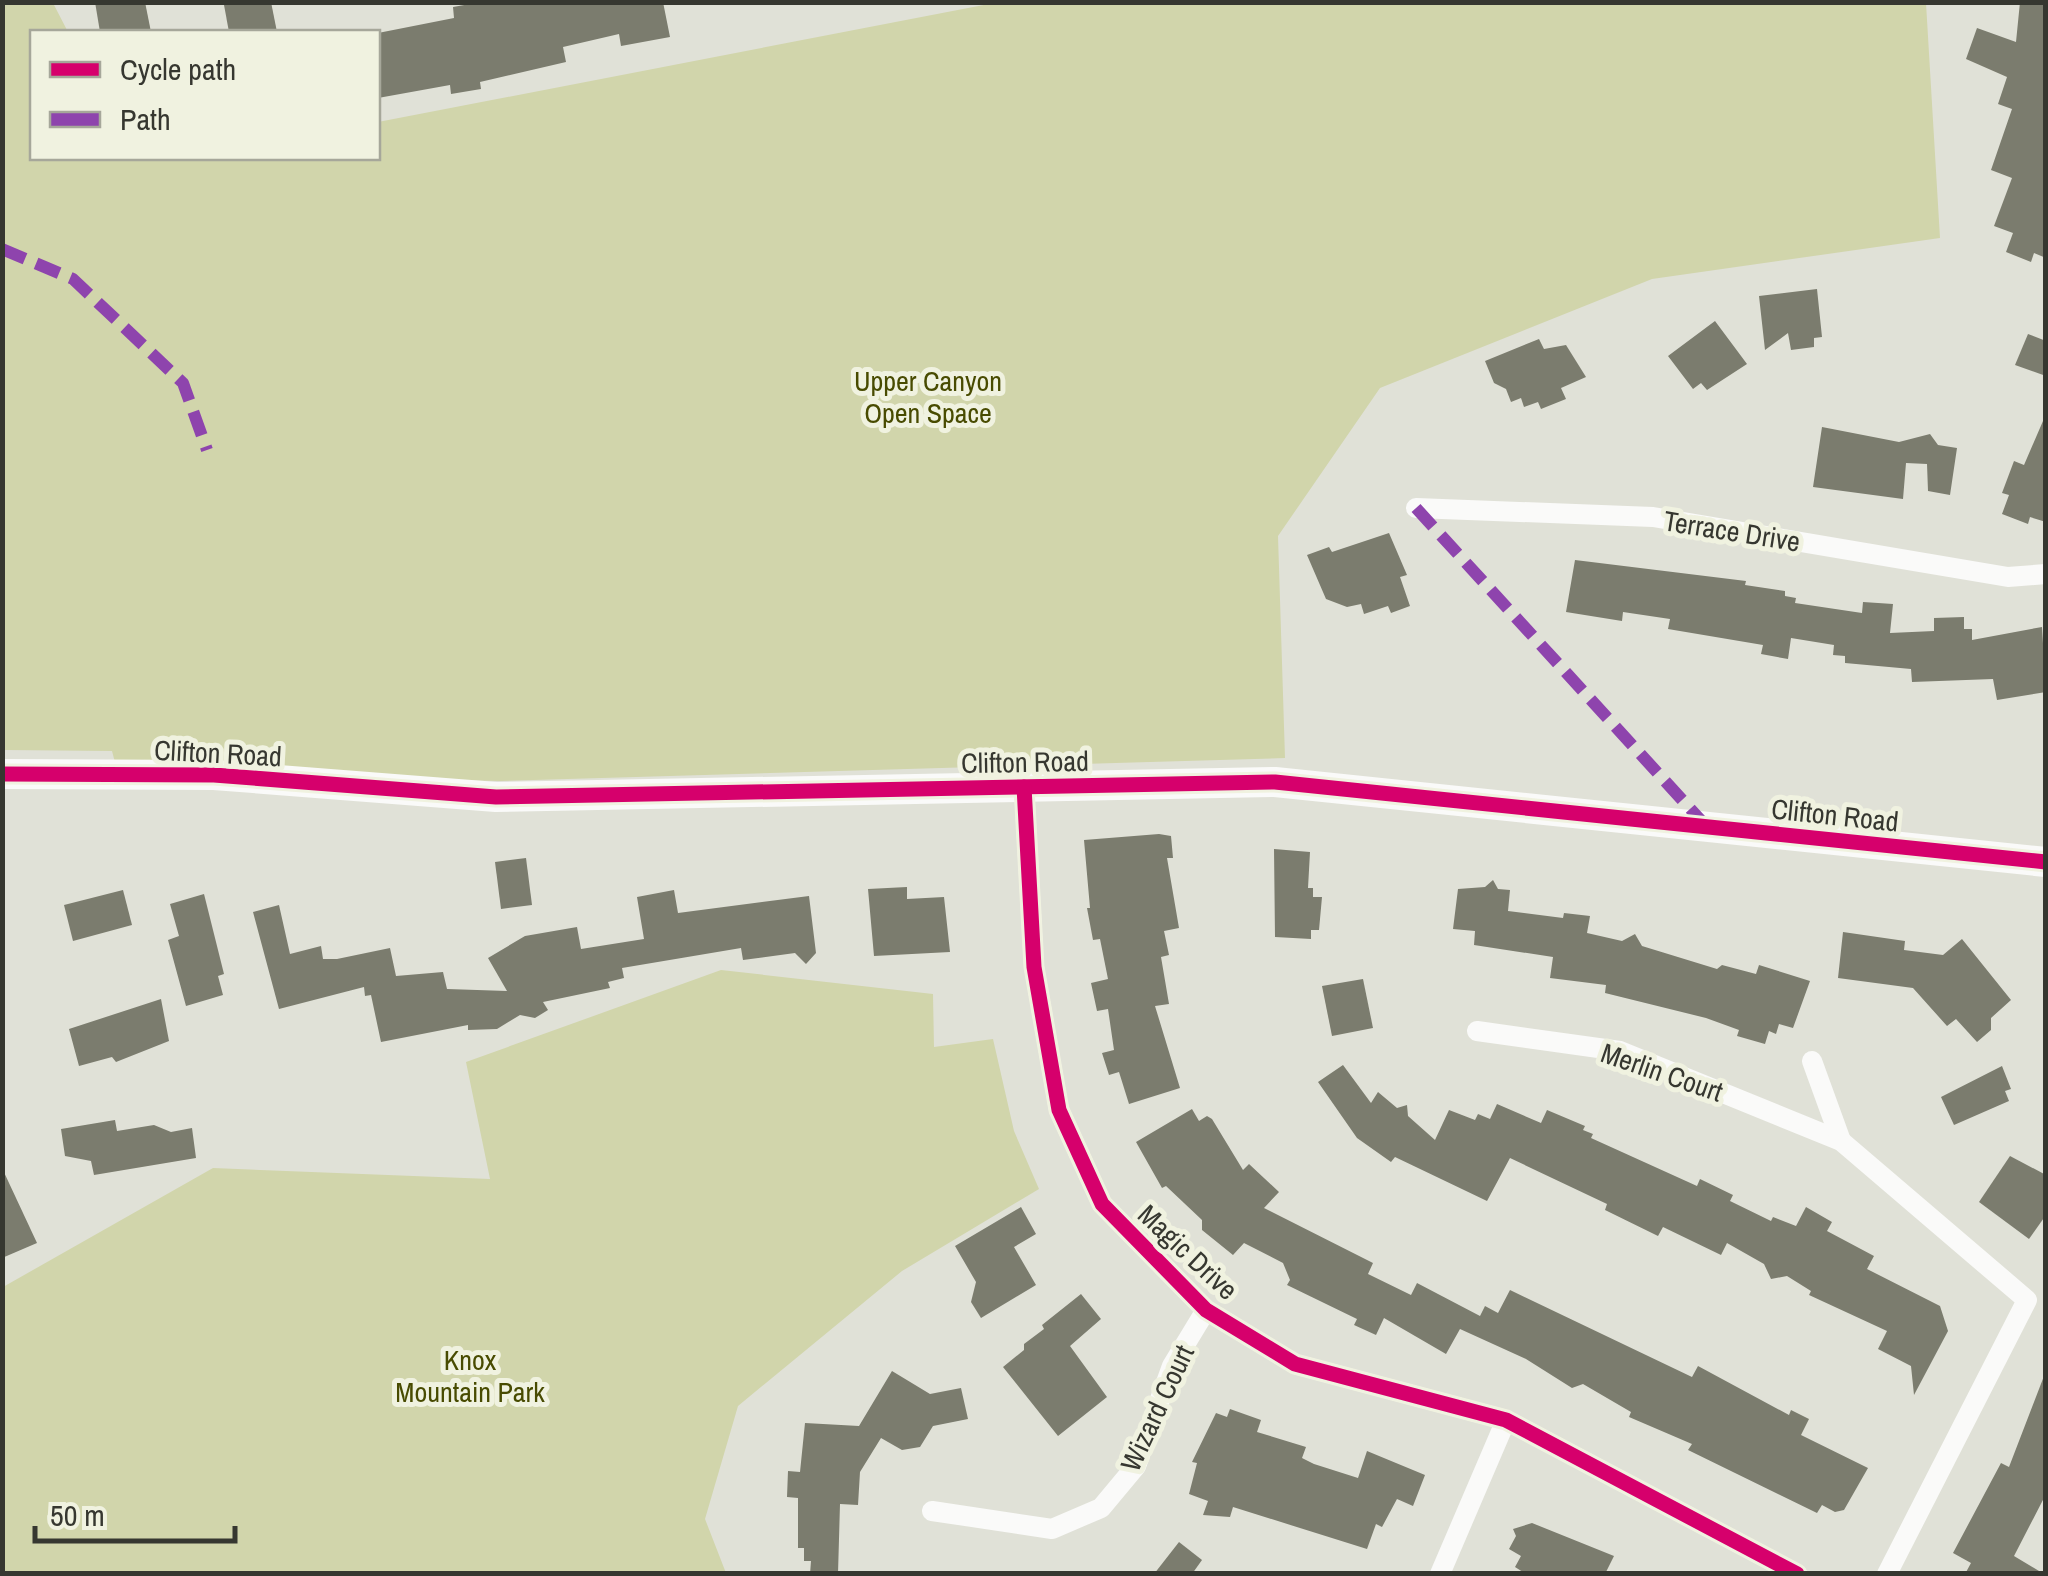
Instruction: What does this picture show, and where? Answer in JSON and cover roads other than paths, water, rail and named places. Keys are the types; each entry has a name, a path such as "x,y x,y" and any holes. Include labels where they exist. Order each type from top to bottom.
{"street":[{"name":"Terrace Drive","path":"1416,508 1652,517 2008,577 2046,574"},
{"name":"Clifton Road","path":"2,774 214,776 496,797 1275,782 2046,862"},
{"name":"Magic Drive","path":"1024,787 1034,967 1059,1110 1102,1204 1206,1310 1295,1364 1506,1420 1796,1574"},
{"name":"Merlin Court","path":"1477,1031 1620,1051 1841,1141 2036,1301 1887,1574"},
{"name":"Merlin Court","path":"1812,1062 1841,1141"},
{"name":"Wizard Court","path":"932,1512 1052,1528 1101,1508 1136,1466 1172,1366 1206,1310"},
{"path":"1440,1574 1506,1420"}],"park label":[{"name":"Upper Canyon Open Space","path":"928,397"},
{"name":"Knox Mountain Park","path":"470,1376"}]}
